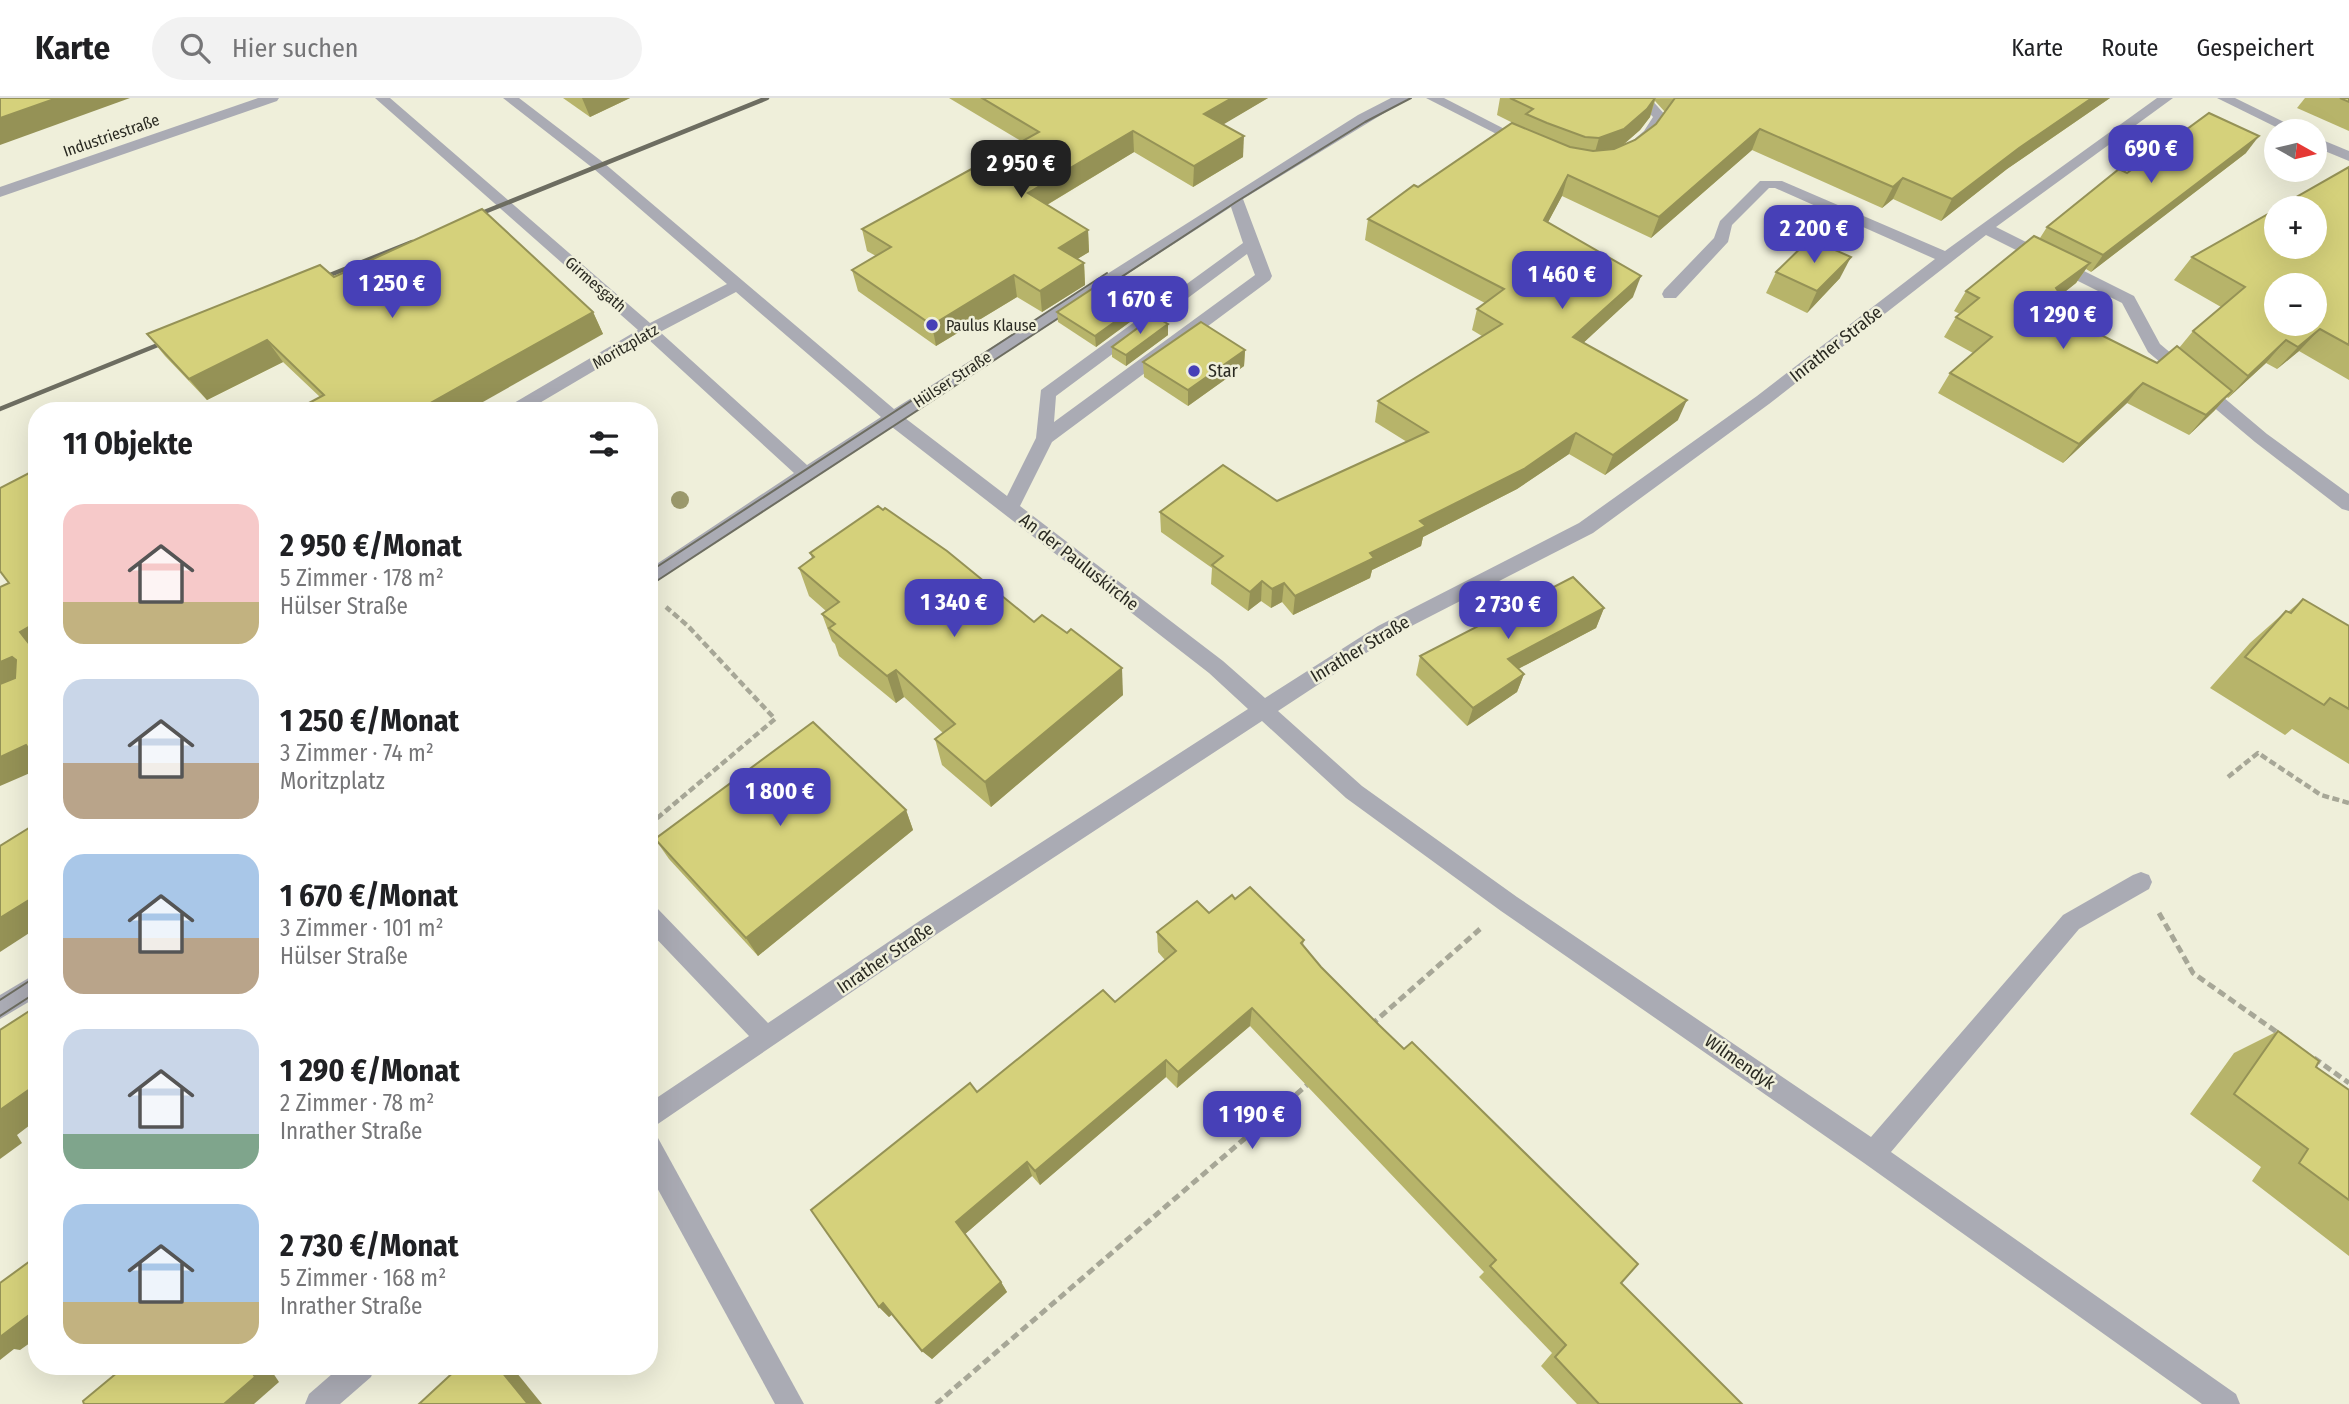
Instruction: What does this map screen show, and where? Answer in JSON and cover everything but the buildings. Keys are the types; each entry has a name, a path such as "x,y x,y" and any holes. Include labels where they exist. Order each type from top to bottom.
{"street":[{"name":"Industriestraße","path":"0,192 272,98"},
{"name":"Girmesgath","path":"382,98 649,331 806,474"},
{"path":"510,98 600,166 892,418"},
{"name":"Hülser Straße","path":"658,573 806,474 1235,197 1363,118 1402,98"},
{"path":"1433,98 1544,152"},
{"path":"1629,149 1650,134 1660,117 1642,98"},
{"name":"Inrather Straße","path":"658,1112 929,927 1385,631 1586,528 1763,400 1985,228 2165,98"},
{"path":"2224,98 2269,119"},
{"path":"2328,147 2349,157"},
{"path":"1670,294 1722,239 1725,224 1765,184 1777,184 1946,258"},
{"path":"1045,438 1264,276 1235,197"},
{"path":"1985,228 2128,300 2154,348 2261,438 2349,504"},
{"path":"1010,509 1045,438 1047,394 1251,244"},
{"name":"Moritzplatz","path":"528,402 649,331 739,284"},
{"name":"An der Pauluskirche","path":"892,418 1216,667 1262,711"},
{"name":"Wilmendyk","path":"1262,711 1354,792 1508,904 1873,1154 2226,1404"},
{"path":"1873,1154 2071,922 2141,882"},
{"path":"658,924 767,1038"},
{"path":"0,1008 28,990"},
{"path":"658,1163 790,1404"},
{"path":"318,1404 352,1375"}],"path":[{"path":"658,817 775,719 688,626 659,601"},
{"path":"2228,777 2258,753 2321,794 2349,803"},
{"path":"2141,882 2193,973 2282,1036"},
{"path":"1363,1033 1508,904"},
{"path":"2305,1052 2349,1083"},
{"path":"936,1404 1307,1085"}],"tram line":[{"path":"658,580 1236,202 1365,122 1411,98"},
{"path":"658,566 1107,273"},
{"path":"0,1000 28,982"},
{"path":"0,1016 28,998"}],"railway":[{"path":"467,219 767,98"},
{"path":"315,281 412,242"},
{"path":"0,409 175,338"}],"place":[{"name":"Paulus Klause","path":"932,325"},
{"name":"Star","path":"1194,371"}]}
